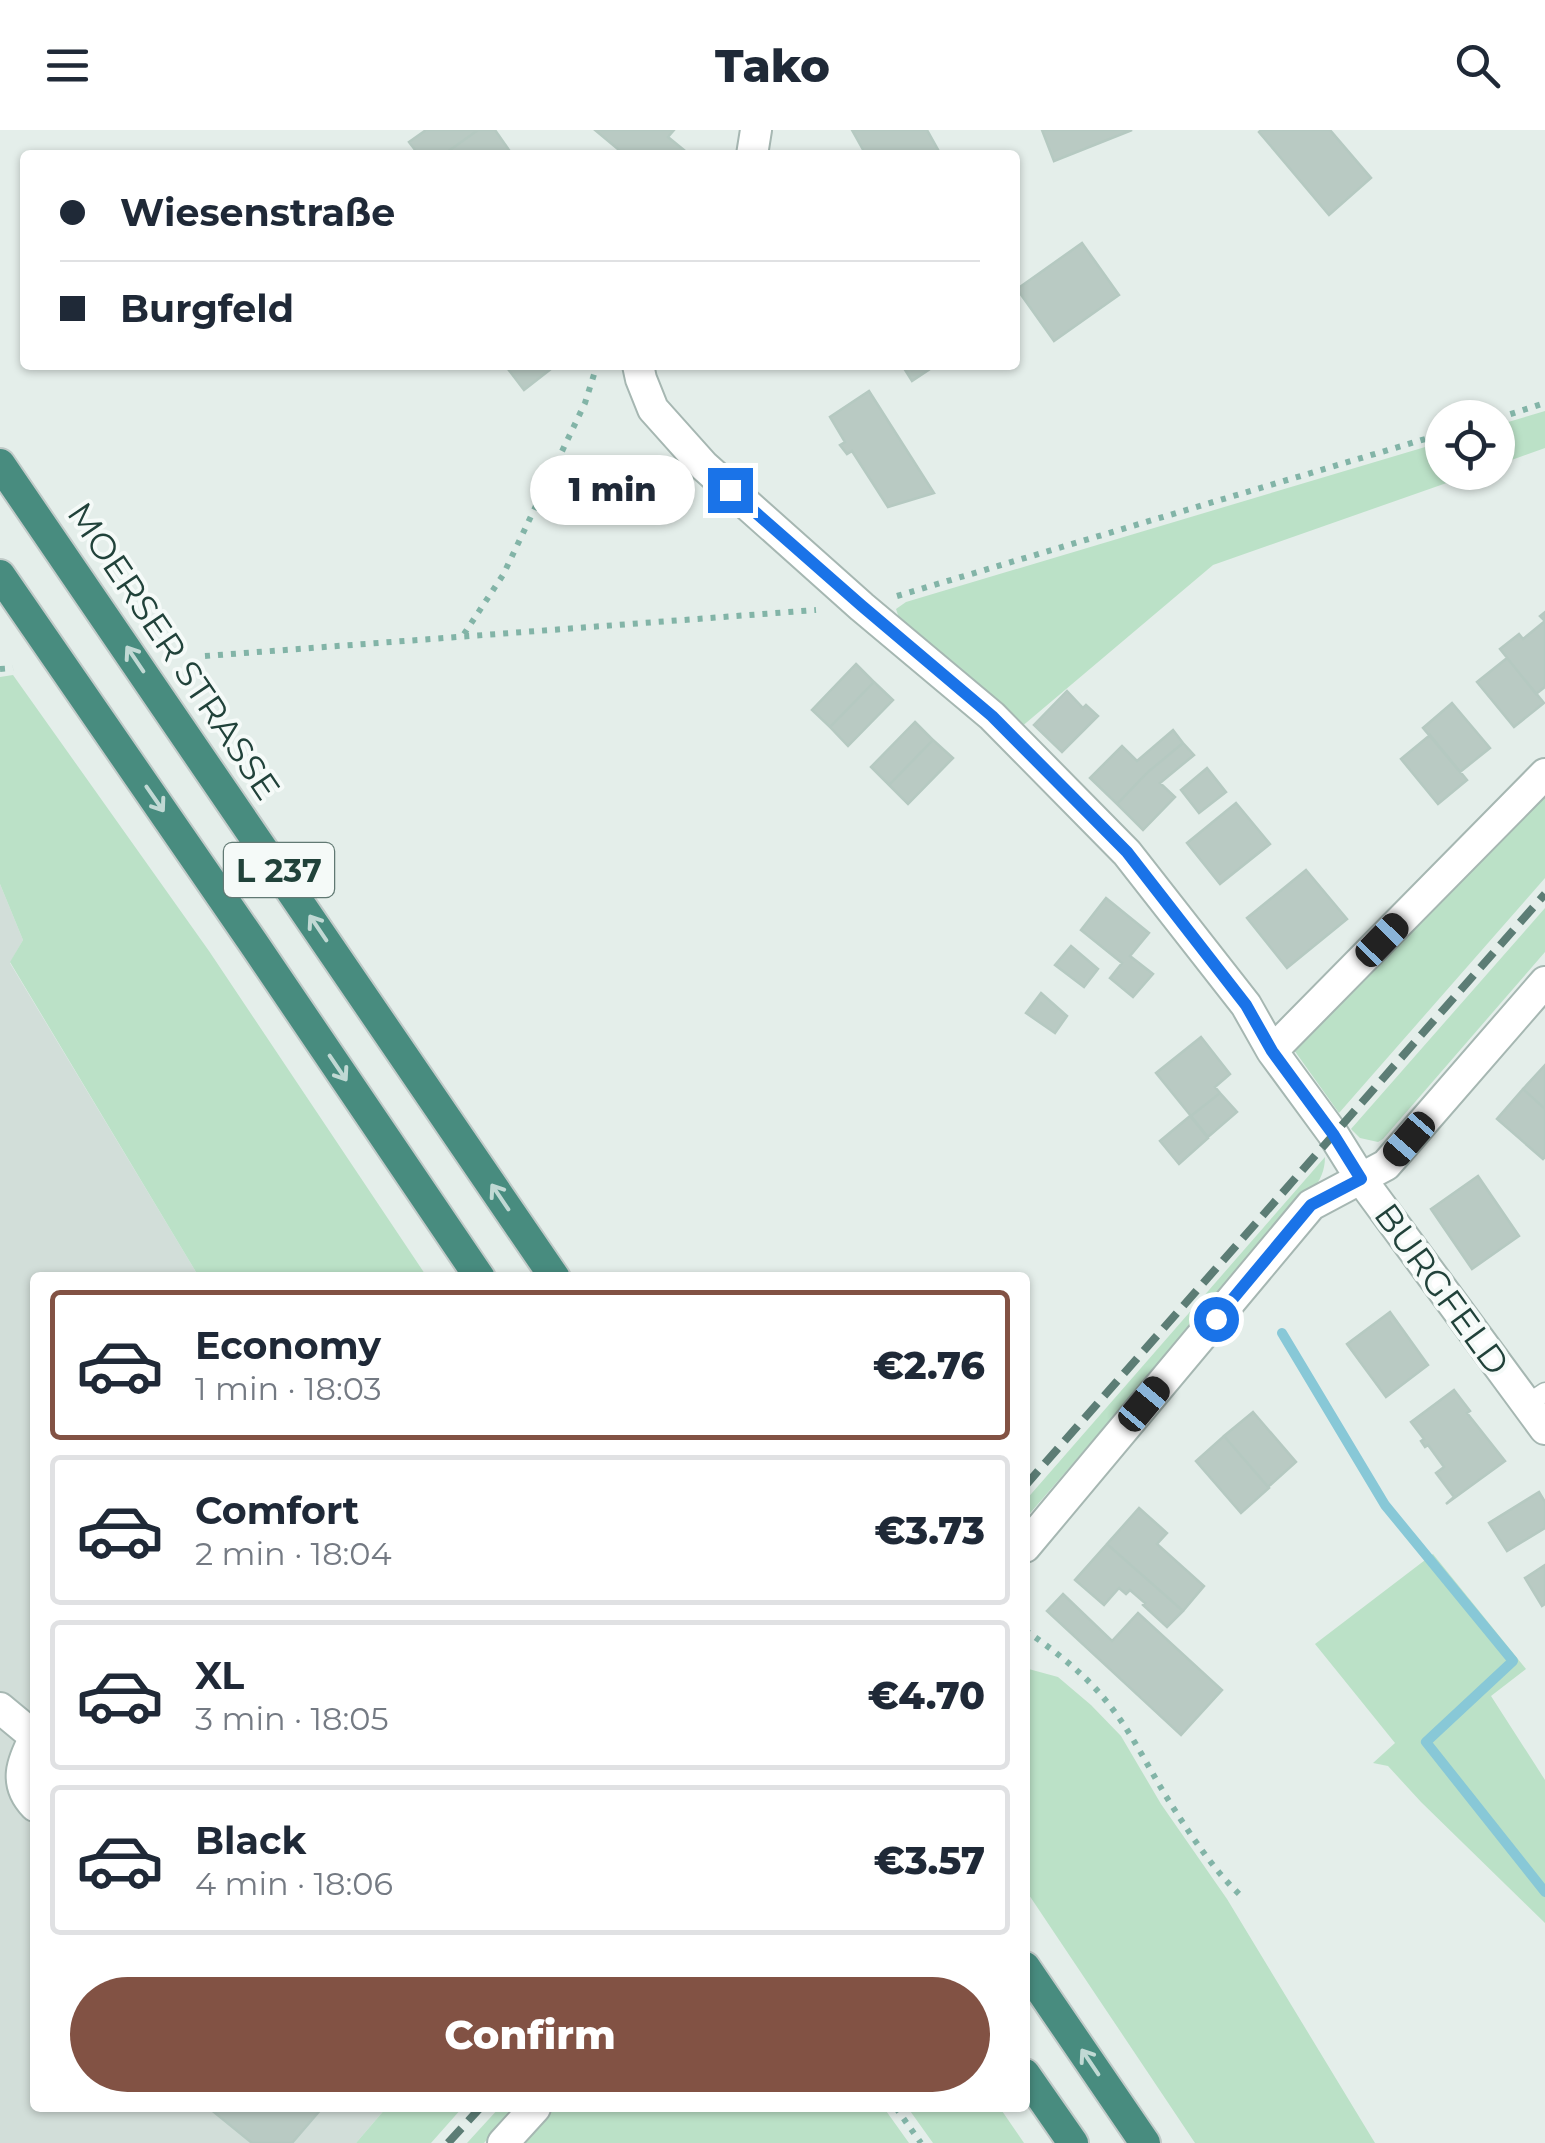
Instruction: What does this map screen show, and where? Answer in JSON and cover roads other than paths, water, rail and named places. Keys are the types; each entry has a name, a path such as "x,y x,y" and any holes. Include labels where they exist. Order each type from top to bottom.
{"highway":[{"name":"MOERSER STRASSE","path":"0,464 551,1272"},
{"name":"L 237","path":"0,575 476,1272"},
{"path":"1030,1973 1145,2143"},
{"path":"1030,2081 1073,2143"}],"street":[{"name":"BURGFELD","path":"639,370 653,409 704,466 992,716 1127,852 1246,1005 1272,1051 1361,1179 1539,1408"},
{"path":"1272,1051 1545,774"},
{"path":"1030,1541 1311,1205 1386,1165 1545,982"},
{"path":"0,1708 30,1733"},
{"path":"30,1746 20,1764 25,1796 30,1801"},
{"path":"503,2143 531,2112"}],"waterway":[{"path":"1282,1333 1385,1505 1513,1661 1426,1742 1545,1892"}],"railway":[{"path":"1030,1480 1545,894"},
{"path":"448,2143 476,2112"}]}
